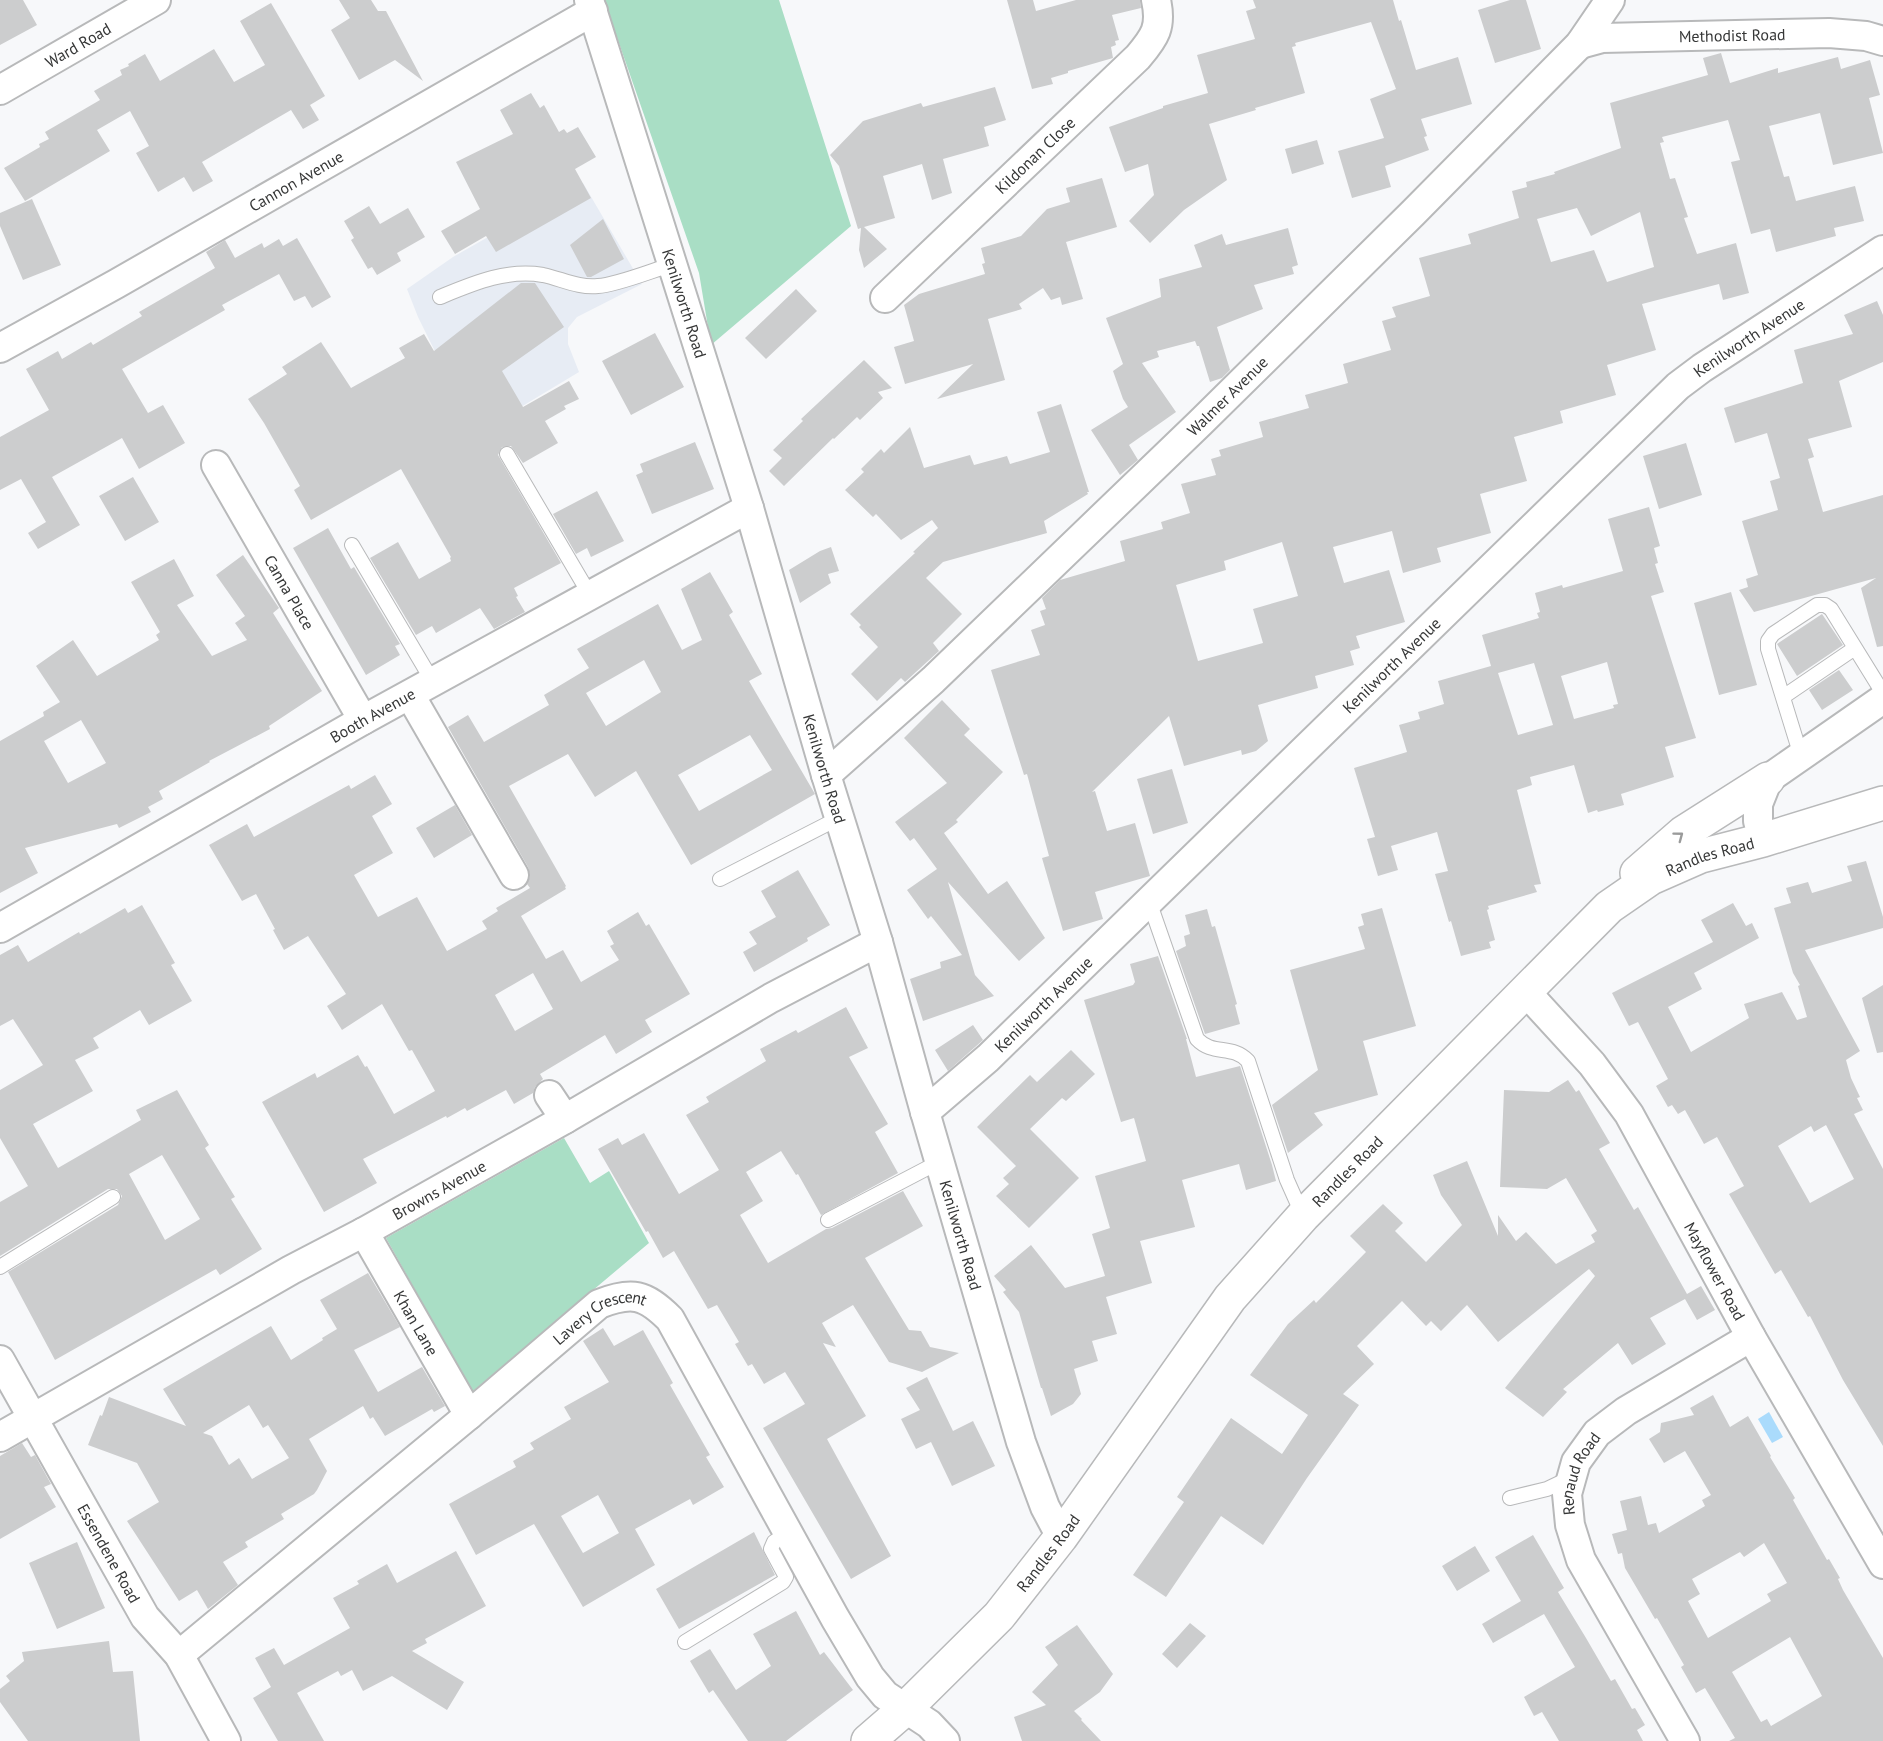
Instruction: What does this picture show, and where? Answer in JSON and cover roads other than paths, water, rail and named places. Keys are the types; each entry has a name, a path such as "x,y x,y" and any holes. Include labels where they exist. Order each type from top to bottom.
{"street":[{"name":"Ward Road","path":"0,90 123,8 156,0"},
{"name":"Kildonan Close","path":"885,298 1138,57 1152,41 1159,25 1156,0"},
{"name":"Walmer Avenue","path":"826,774 933,680 1413,213 1580,44 1610,0"},
{"name":"Kenilworth Road","path":"591,5 750,508 826,774 878,942 939,1162 1021,1442 1045,1507 1061,1537"},
{"name":"Cannon Avenue","path":"0,348 116,284 591,5"},
{"name":"Methodist Road","path":"1580,44 1602,38 1829,33 1883,40"},
{"name":"Kenilworth Avenue","path":"925,1112 988,1058 1678,386 1883,250"},
{"name":"Canna Place","path":"216,465 363,720"},
{"name":"Booth Avenue","path":"0,928 363,720 750,508"},
{"path":"421,688 514,876"},
{"path":"1609,907 1635,874 1661,849 1768,779 1883,699"},
{"name":"Randles Road","path":"868,1741 906,1708 999,1616 1061,1537 1230,1298 1303,1216 1609,907 1651,878 1674,866 1701,856 1763,840 1758,821 1758,804 1768,779"},
{"path":"1763,840 1883,803"},
{"name":"Browns Avenue","path":"0,1437 291,1270 364,1232 565,1119 771,998 878,942"},
{"name":"Mayflower Road","path":"1526,992 1592,1065 1629,1114 1751,1337 1883,1564"},
{"path":"549,1095 565,1119"},
{"name":"Khan Lane","path":"364,1232 469,1415"},
{"name":"Lavery Crescent","path":"179,1655 469,1415 599,1304 621,1295 638,1297 657,1306 670,1319 870,1677 885,1695 929,1724 945,1741"},
{"name":"Renaud Road","path":"1685,1741 1581,1560 1570,1525 1567,1494 1576,1462 1597,1433 1626,1411 1751,1337"},
{"name":"Essendene Road","path":"0,1360 145,1617 179,1655 226,1741"}],"lane":[{"path":"440,297 481,280 506,274 525,273 585,286 600,286 674,264"},
{"path":"507,454 590,595"},
{"path":"352,545 421,688"},
{"path":"1802,756 1768,649 1768,641 1773,634 1817,605 1825,604 1831,609 1883,693"},
{"path":"1783,697 1855,648"},
{"path":"720,879 839,818"},
{"path":"1149,901 1197,1040 1210,1049 1234,1052 1248,1061 1287,1180 1303,1216"},
{"path":"828,1220 939,1162"},
{"path":"0,1267 113,1197"},
{"path":"1510,1498 1547,1489 1572,1477"},
{"path":"685,1642 783,1582 786,1577 771,1549 774,1542 788,1533"}],"water":[{"path":"1769,1412 1783,1437 1772,1443 1758,1419"}]}
